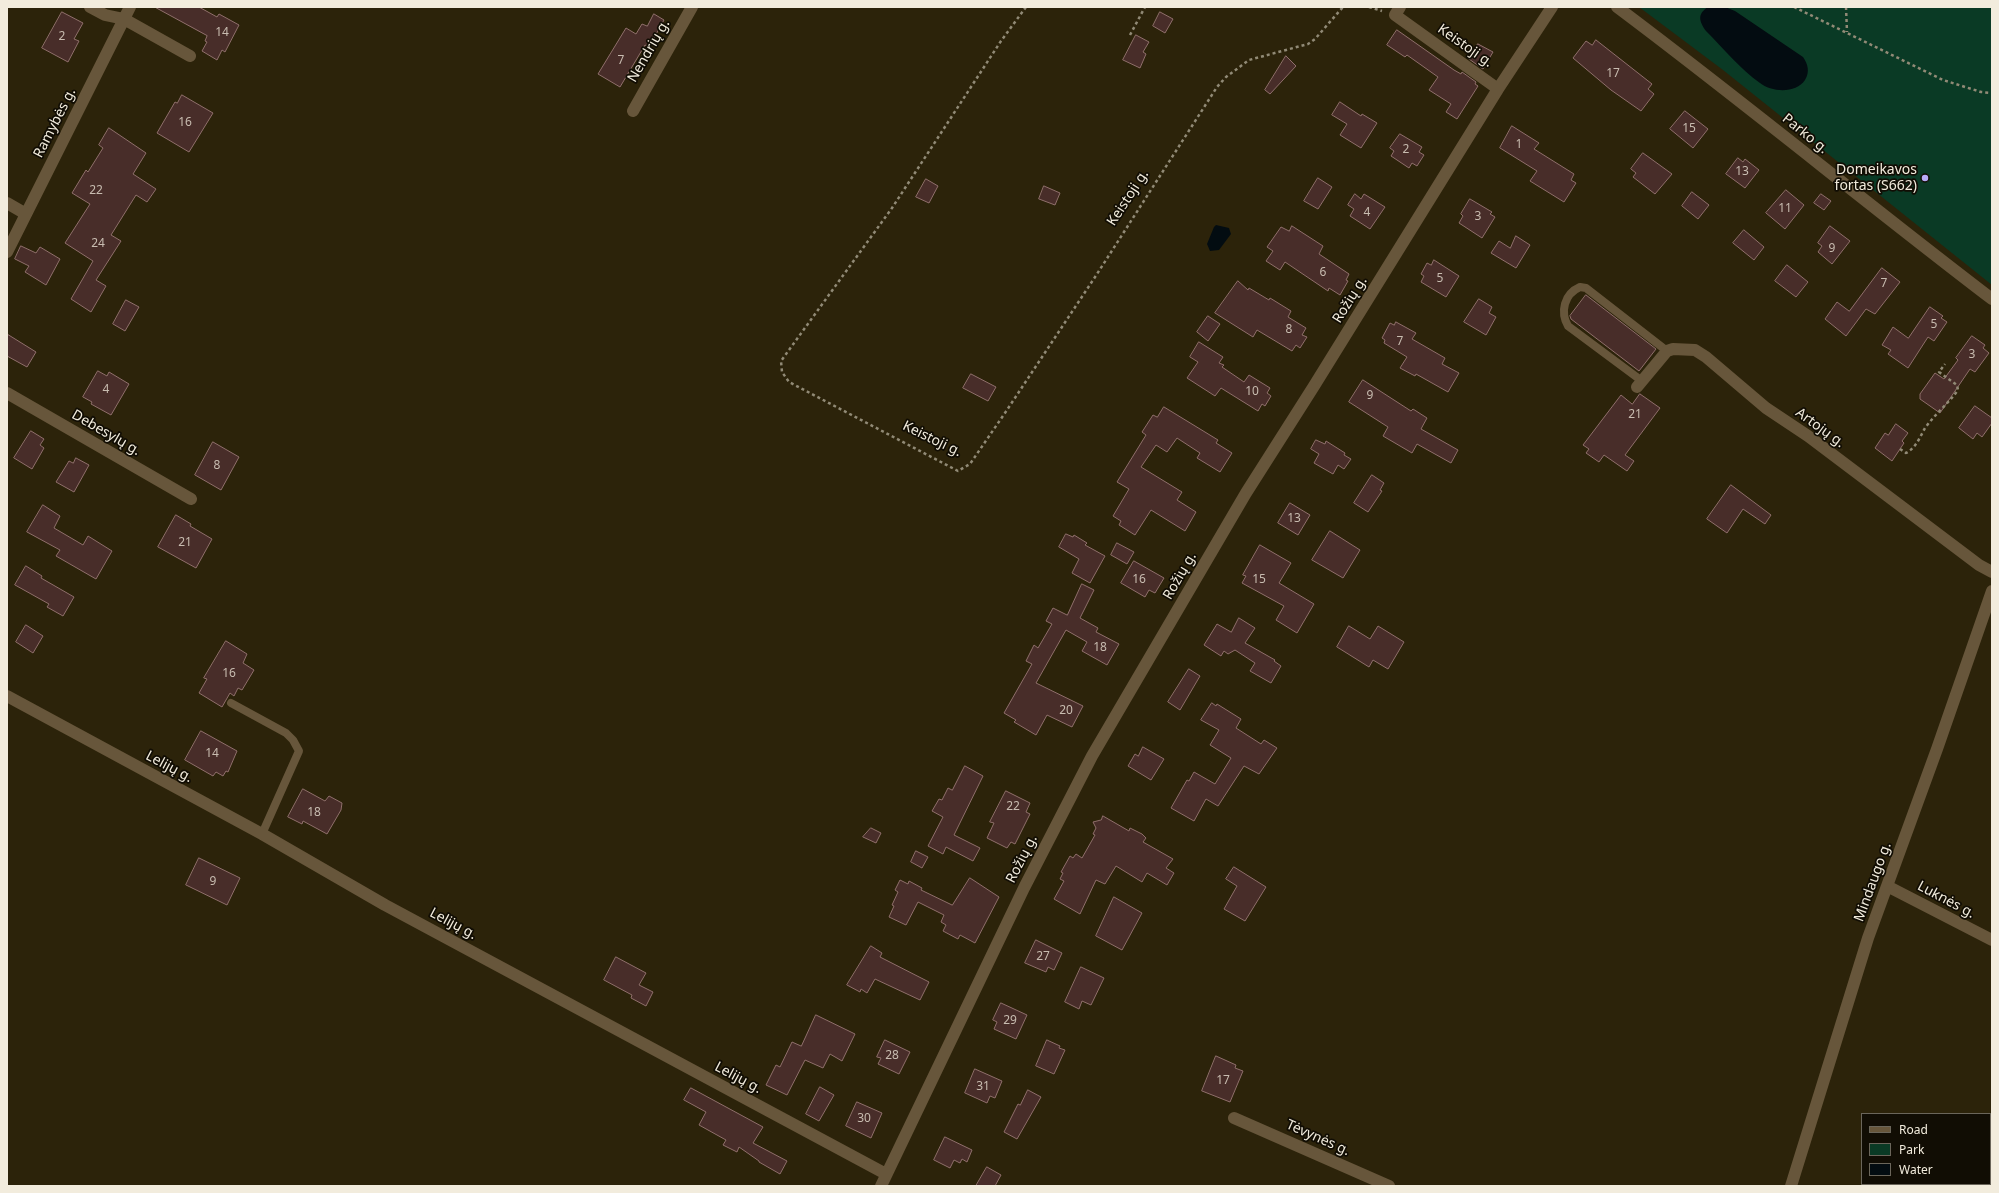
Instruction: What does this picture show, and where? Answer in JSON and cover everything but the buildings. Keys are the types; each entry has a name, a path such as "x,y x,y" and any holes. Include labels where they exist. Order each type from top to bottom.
{"street":[{"path":"90,7 105,15 124,19 190,56"},
{"name":"Ramybės g.","path":"7,252 130,7"},
{"name":"Nendrių g.","path":"633,111 692,7"},
{"name":"Rožių g.","path":"881,1186 1024,888 1092,756 1246,493 1498,89 1552,7"},
{"name":"Parko g.","path":"1617,7 1711,77 1805,154 1992,299"},
{"name":"Keistoji g.","path":"1397,11 1498,89"},
{"path":"7,203 26,214"},
{"path":"1640,384 1667,350"},
{"name":"Artojų g.","path":"1667,350 1694,350 1706,357 1766,408 1808,436 1980,565 1992,572"},
{"name":"Debesylų g.","path":"7,393 191,499"},
{"name":"Mindaugo g.","path":"1791,1186 1866,945 1938,749 1992,591"},
{"name":"Lelijų g.","path":"7,696 262,834 385,905 886,1174"},
{"name":"Luknės g.","path":"1887,886 1992,940"},
{"name":"Tėvynės g.","path":"1234,1118 1389,1186"}],"lane":[{"path":"1640,384 1568,326 1562,313 1564,304 1571,294 1580,287 1586,288 1667,350"},
{"path":"231,703 286,733 298,747 298,755 262,834"}],"path":[{"name":"Keistoji g.","path":"1026,7 997,47 892,208 781,361 782,372 789,382 958,471 970,464 1007,410 1097,274 1217,87 1226,77 1249,60 1308,44 1315,39 1343,7"},
{"path":"1130,35 1145,7"},
{"path":"1794,7 1943,80 1981,92 1992,92"},
{"path":"1846,7 1847,33"},
{"path":"1900,449 1906,453 1913,448 1938,411 1949,403 1958,390 1956,385 1939,372 1944,364"}],"green space":[{"name":"Domeikavos fortas (S662)","path":"1639,7 1992,7 1992,285 1723,70"}],"water":[{"path":"1708,7 1725,7 1735,11 1803,57 1808,68 1808,74 1805,80 1796,88 1777,90 1765,86 1753,78 1706,31 1700,18 1702,12"},
{"path":"1216,225 1229,228 1231,234 1219,250 1210,251 1207,244"}],"place":[{"name":"Domeikavos fortas (S662)","path":"1925,178"}]}
